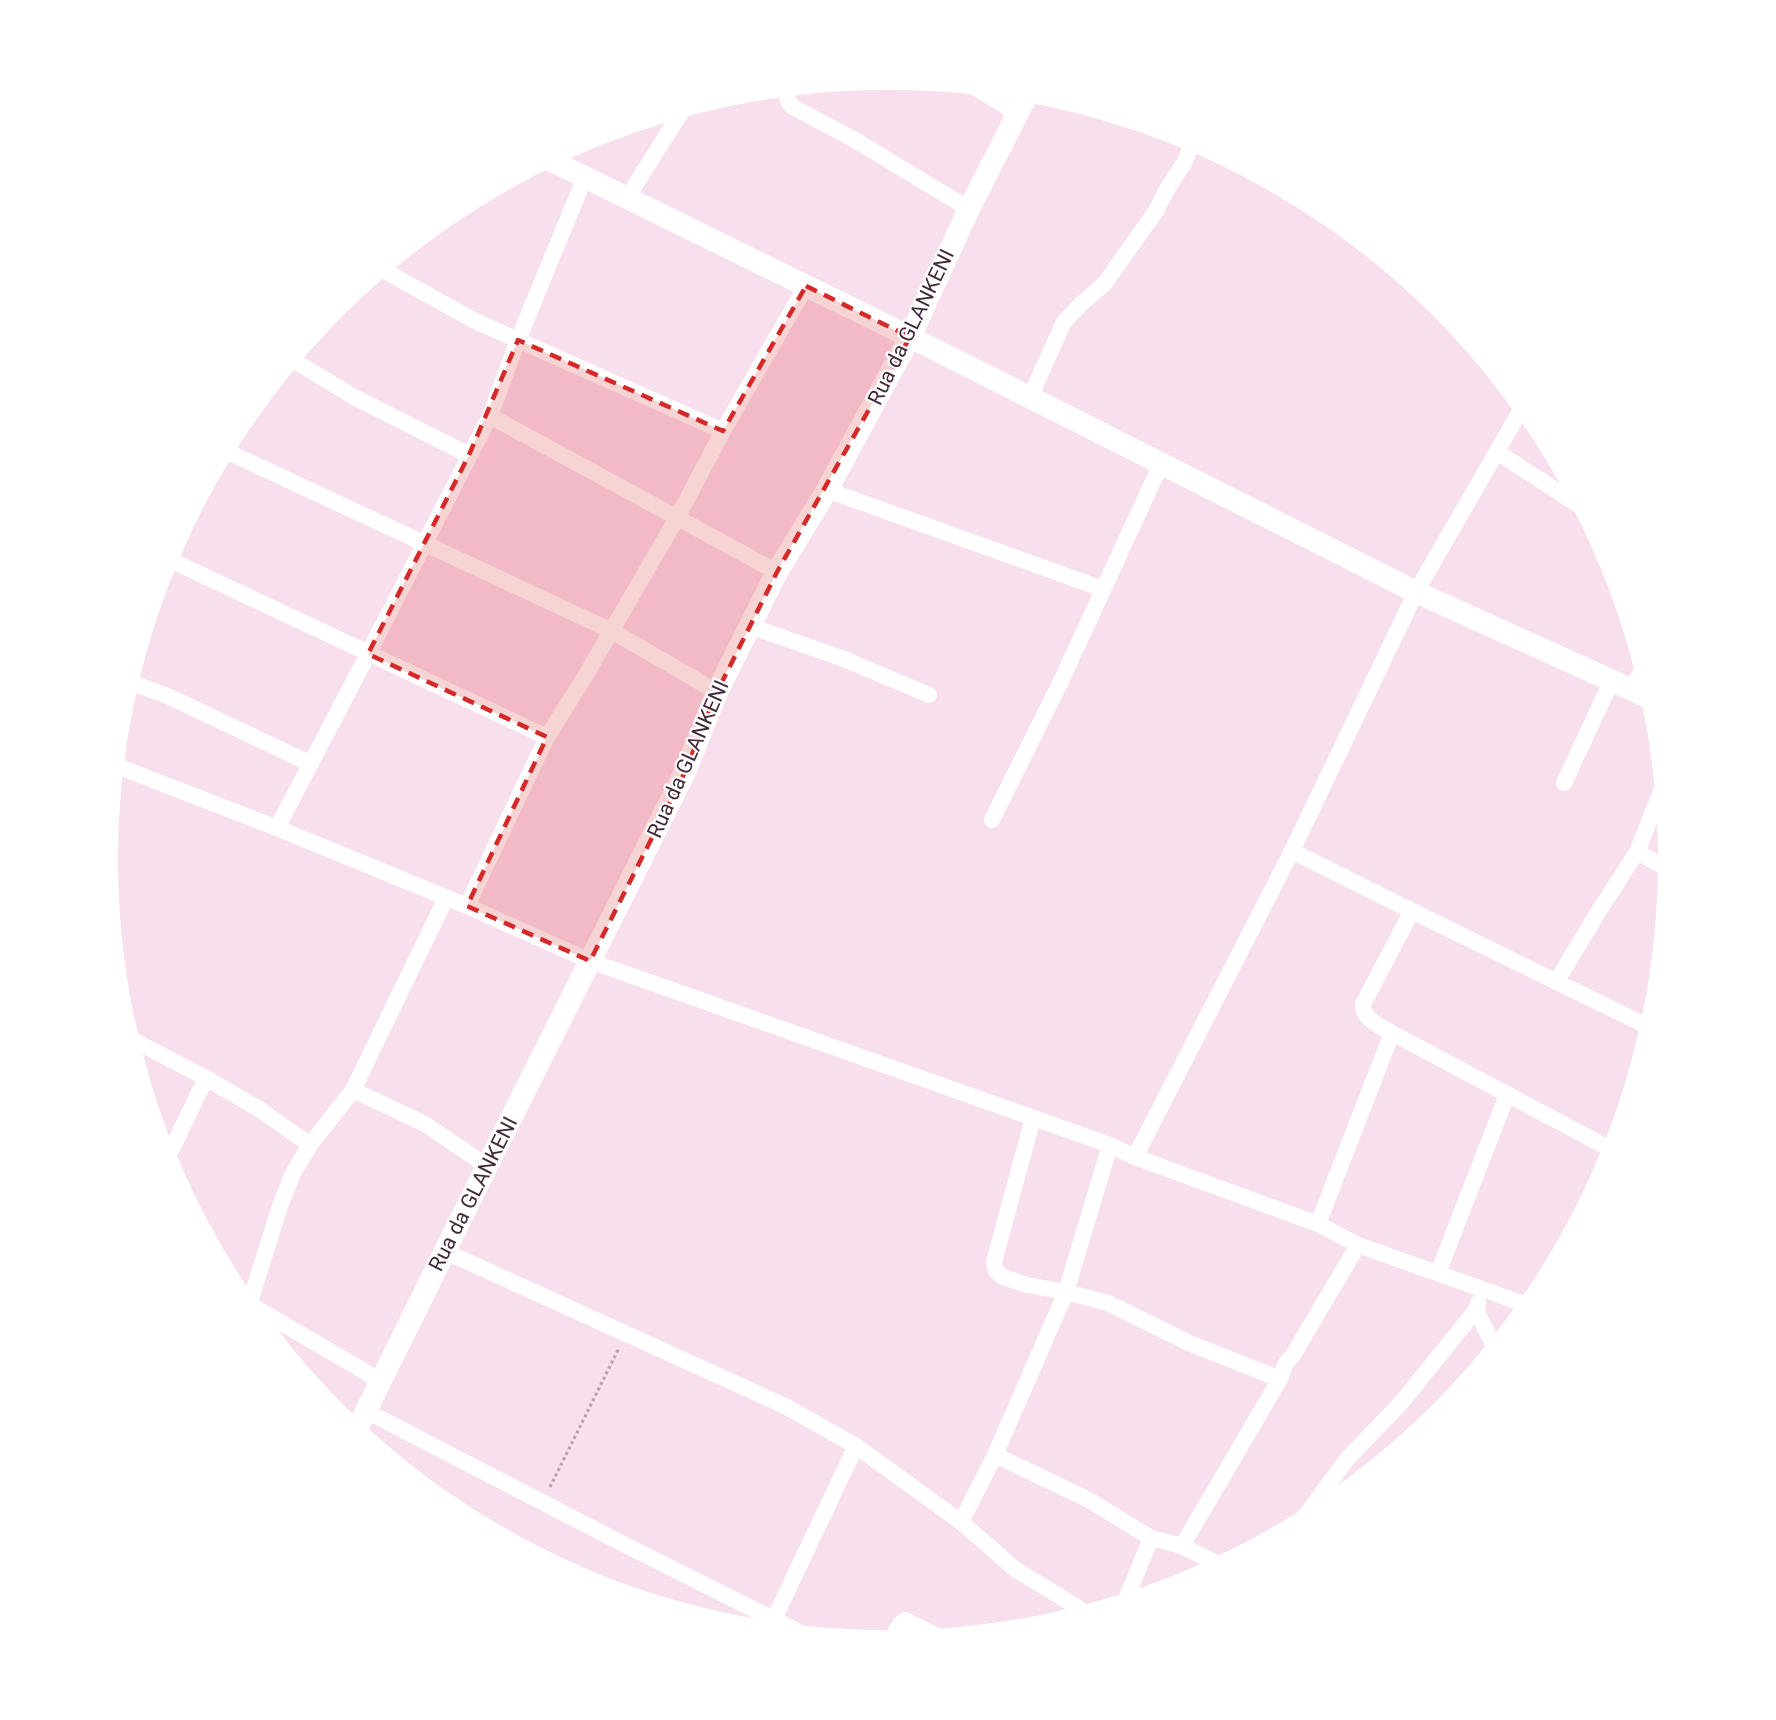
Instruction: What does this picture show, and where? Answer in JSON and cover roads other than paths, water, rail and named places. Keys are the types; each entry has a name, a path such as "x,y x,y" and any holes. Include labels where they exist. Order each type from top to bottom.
{"street":[{"path":"787,97 793,107 855,140 969,208"},
{"path":"991,97 1018,114"},
{"name":"Rua da GLANKENI","path":"361,1420 685,772 717,692 777,572 827,490 910,337 969,208 1023,103"},
{"path":"627,198 676,120"},
{"path":"1030,397 1064,322 1105,283 1156,211 1189,152"},
{"path":"558,164 910,337 1416,592 1634,684 1564,783"},
{"path":"277,828 490,416 518,340 585,177"},
{"path":"389,273 475,321 723,431"},
{"path":"467,906 547,736 677,519 723,431 806,286"},
{"path":"299,364 354,397 469,456"},
{"path":"490,416 777,572"},
{"path":"1135,1157 1292,851 1416,592 1517,417"},
{"path":"1497,452 1567,498"},
{"path":"234,455 612,631 717,692"},
{"path":"992,820 1062,679 1161,464"},
{"path":"827,490 1103,589"},
{"path":"177,564 547,736"},
{"path":"750,626 844,659 929,695"},
{"path":"139,685 170,697 311,764"},
{"path":"124,770 277,828 467,906 590,961 1110,1145 1135,1157 1318,1224 1358,1245 1518,1302"},
{"path":"1556,982 1637,852 1656,805"},
{"path":"1292,851 1640,1023"},
{"path":"1637,852 1658,863"},
{"path":"252,1294 280,1206 293,1173 310,1145 352,1090 446,898"},
{"path":"1412,911 1363,1004 1362,1009 1367,1017 1392,1033 1603,1145"},
{"path":"1318,1224 1392,1033"},
{"path":"141,1044 259,1109 310,1145"},
{"path":"173,1146 206,1078"},
{"path":"352,1090 425,1124 487,1166"},
{"path":"1438,1273 1507,1095"},
{"path":"1033,1119 994,1266 999,1274 1027,1285 1108,1303 1189,1343 1280,1379"},
{"path":"961,1522 995,1455 1066,1292 1110,1145"},
{"path":"1182,1546 1280,1379 1286,1363 1293,1355 1358,1245"},
{"path":"444,1251 785,1406 856,1446 961,1522 1015,1569 1076,1606"},
{"path":"1318,1499 1347,1459 1401,1403 1476,1310 1480,1290"},
{"path":"1476,1310 1491,1339"},
{"path":"268,1316 381,1381"},
{"path":"361,1420 542,1502 779,1622"},
{"path":"774,1619 856,1446"},
{"path":"995,1455 1089,1500 1151,1538 1182,1546 1209,1560"},
{"path":"1129,1591 1151,1538"},
{"path":"897,1630 905,1620 922,1629"}]}
